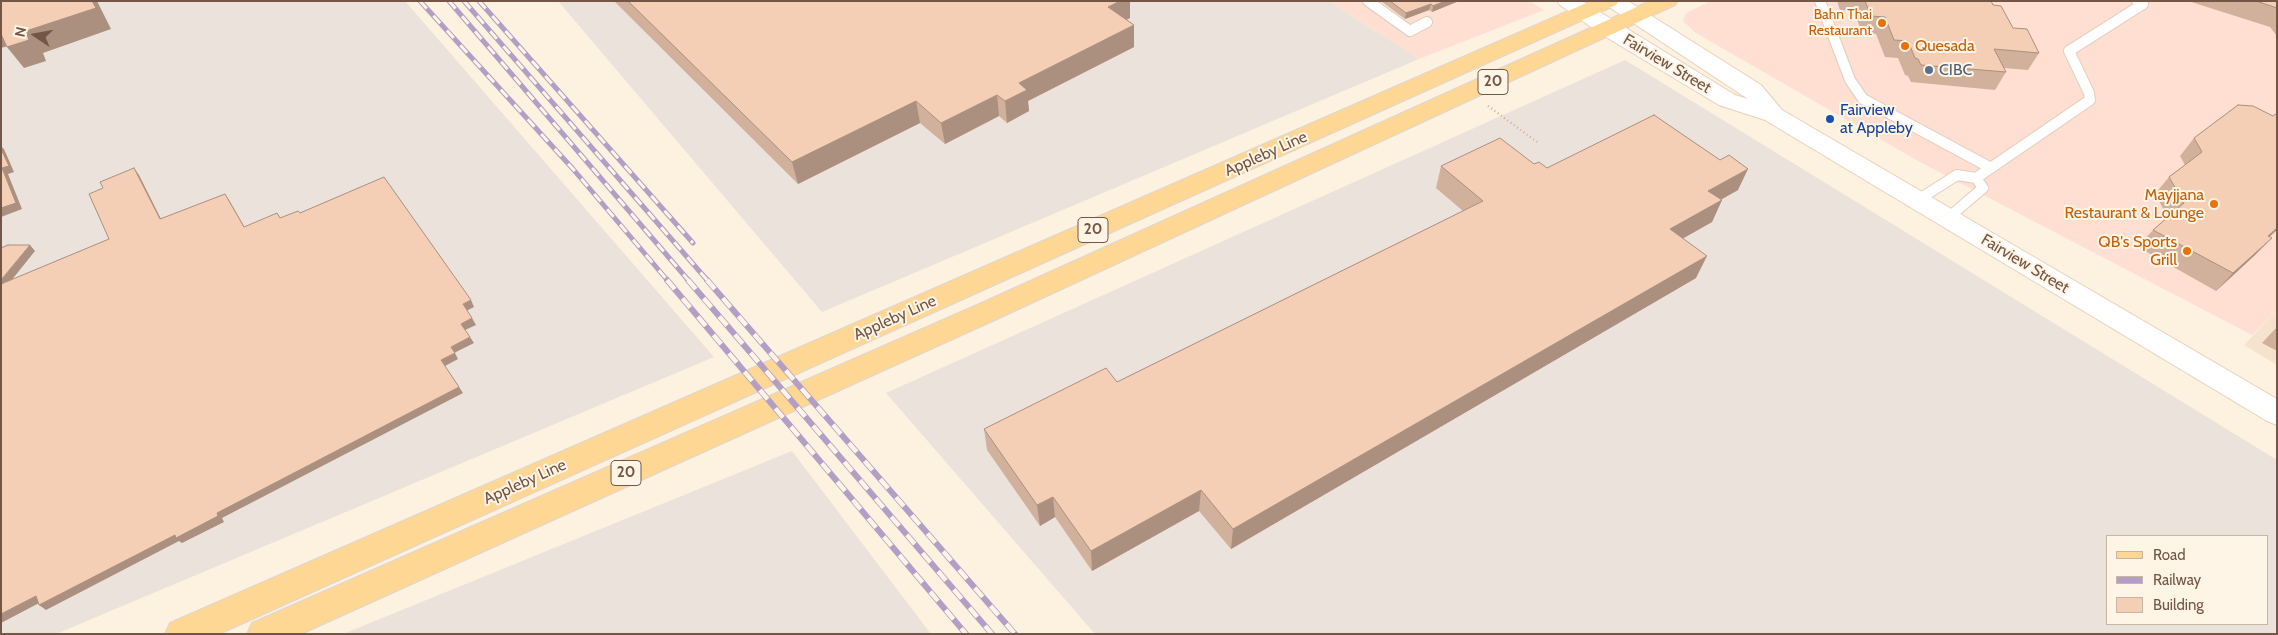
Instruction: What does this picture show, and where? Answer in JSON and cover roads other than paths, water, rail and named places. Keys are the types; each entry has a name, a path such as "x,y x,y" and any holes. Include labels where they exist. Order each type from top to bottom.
{"main road":[{"name":"Appleby Line","path":"264,634 987,312 1271,182 1610,11 1637,17 1668,1"},
{"name":"Appleby Line","path":"182,634 1576,7"},
{"name":"Fairview Street","path":"1576,7 1610,11 1727,100 1774,114 2277,414"},
{"name":"Fairview Street","path":"1637,17 1753,90 1774,114"}],"lane":[{"path":"1368,1 1410,30 1427,22"},
{"path":"1820,1 1850,80 1863,99 1991,168"},
{"path":"1918,200 1957,175 1976,178 2090,100 2089,93 2068,51 2143,4 2136,1"},
{"path":"1948,218 1983,188 1976,178"}],"railway":[{"path":"420,1 573,169 668,281"},
{"path":"449,1 689,281"},
{"path":"464,1 708,281"},
{"path":"479,1 693,243"},
{"path":"667,280 966,634"},
{"path":"688,280 992,634"},
{"path":"707,280 1015,634"}],"place":[{"name":"Bahn Thai Restaurant","path":"1882,23"},
{"name":"Quesada","path":"1905,46"},
{"name":"CIBC","path":"1929,70"},
{"name":"Fairview at Appleby","path":"1830,119"},
{"name":"Mayjjana Restaurant & Lounge","path":"2214,204"},
{"name":"QB's Sports Grill","path":"2187,251"}]}
